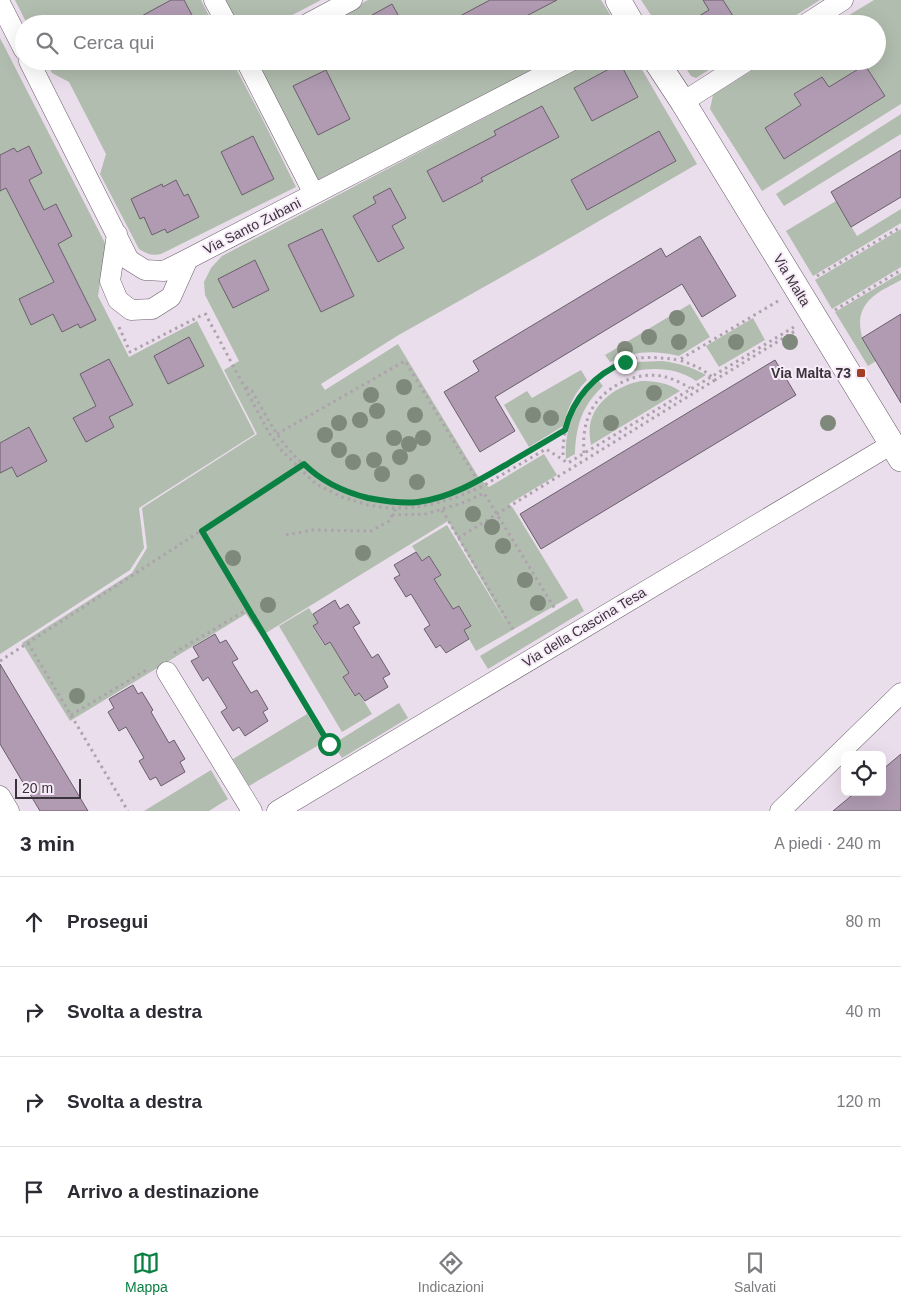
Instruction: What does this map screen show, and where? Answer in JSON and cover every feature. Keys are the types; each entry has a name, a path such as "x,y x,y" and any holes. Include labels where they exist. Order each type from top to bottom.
{"street":[{"path":"214,0 222,15"},
{"path":"323,15 352,0"},
{"path":"618,0 627,15"},
{"path":"820,15 843,0"},
{"path":"0,4 15,33"},
{"name":"Via Santo Zubani","path":"34,70 129,260 145,270 164,271 554,70"},
{"path":"251,70 314,194"},
{"name":"Via Malta","path":"662,70 896,451"},
{"path":"683,102 733,70"},
{"path":"117,234 110,281 118,300 130,310 152,309 172,298 188,260"},
{"name":"Via della Cascina Tesa","path":"277,811 896,451"},
{"path":"167,672 252,811"},
{"path":"780,811 901,693"},
{"path":"0,796 9,811"}],"path":[{"path":"812,279 901,227"},
{"path":"832,312 901,270"},
{"path":"679,360 783,298"},
{"path":"205,312 269,433 298,468 316,484 342,497 368,505 396,508 434,504 457,497 481,487 546,449 568,462 799,324"},
{"path":"458,538 801,328"},
{"path":"563,455 562,442 565,430 572,411 583,392 598,376 615,366 634,359 655,357 679,360 700,367 715,380"},
{"path":"277,434 405,361 478,481"},
{"path":"584,453 584,438 590,413 608,390 637,376 651,375 665,376 691,388"},
{"path":"244,386 252,391 277,434 312,472 330,484 354,494 383,501 417,502 441,497 478,481 565,430"},
{"path":"0,661 304,464"},
{"path":"392,515 426,514 465,502 484,493 555,609"},
{"path":"286,535 313,530 370,531 389,521 396,508"},
{"path":"442,510 515,633"},
{"path":"202,531 329,744"},
{"path":"28,643 128,811"}],"green space":[{"path":"15,0 201,0 208,15 22,15"},
{"path":"225,0 321,0 292,15 233,15"},
{"path":"368,0 601,0 610,15 339,15"},
{"path":"641,0 820,0 796,15 651,15"},
{"path":"874,0 901,0 901,104 762,191 710,109 713,95 753,70 857,70 829,87 821,77 794,94 801,105 765,128 784,159 885,96 868,70 886,70 886,15 849,15"},
{"path":"0,38 106,245 98,296 129,357 197,321 255,434 139,508 144,548 130,570 0,654"},
{"path":"50,70 237,70 296,187 161,254 152,255 145,252 139,249 100,174 106,154 69,82 52,73"},
{"path":"262,70 532,70 318,180"},
{"path":"575,70 642,70 697,164 397,336 321,384 325,390 398,344 479,478 489,487 544,454 557,475 509,504 568,598 476,651 464,630 471,625 459,606 453,609 434,579 441,575 429,556 422,561 412,546 447,525 508,626 448,521 261,636 246,614 70,721 22,643 132,573 147,548 142,508 257,434 224,370 239,361 205,295 204,282 211,268 222,256"},
{"path":"687,70 709,70 696,78 691,76"},
{"path":"901,114 901,134 784,206 776,194"},
{"path":"836,201 857,236 901,209 901,223 813,276 786,231"},
{"path":"901,229 901,267 832,309 815,280"},
{"path":"901,273 901,280 874,296 864,307 861,314 862,337 876,361 868,366 835,312"},
{"path":"690,304 710,337 679,356 652,352 636,354 610,362 605,355"},
{"path":"753,318 765,340 719,367 706,346"},
{"path":"662,361 685,366 706,375 696,381 688,376 661,369 623,374 619,367 636,362"},
{"path":"581,370 587,380 578,390 572,401 563,426 529,447 504,405 527,391 532,398"},
{"path":"598,380 603,386 585,409 577,434 575,454 566,459 567,436 573,416 583,398"},
{"path":"641,381 661,383 680,391 591,445 590,425 592,416 602,402 616,390"},
{"path":"577,598 584,611 488,669 480,656"},
{"path":"309,608 318,623 313,627 324,645 330,642 349,673 343,677 354,696 359,693 372,714 342,732 279,626"},
{"path":"399,703 408,718 342,758 333,744"},
{"path":"307,714 324,742 249,786 233,759"},
{"path":"211,770 228,799 209,811 144,811"}],"building":[{"path":"171,0 184,0 192,15 144,15"},
{"path":"490,0 557,0 528,15 462,15"},
{"path":"703,0 723,0 732,15 701,15 709,10"},
{"path":"392,4 398,15 372,15"},
{"path":"326,70 350,119 318,135 293,86"},
{"path":"607,70 624,70 638,97 592,121 574,88"},
{"path":"857,70 868,70 885,96 784,159 765,128 801,105 794,94 822,77 829,87"},
{"path":"542,106 559,137 481,178 483,181 443,202 427,171 496,135 494,131"},
{"path":"659,131 676,161 587,210 571,180"},
{"path":"253,136 274,179 242,195 221,152"},
{"path":"29,146 42,173 29,180 44,210 56,204 72,236 58,244 96,320 80,328 78,324 62,332 53,314 31,325 19,299 54,282 6,188 0,191 0,155 14,148 17,152"},
{"path":"901,150 901,197 851,227 831,192"},
{"path":"176,180 184,196 188,194 199,217 167,233 165,229 152,235 144,217 140,219 131,199 162,184 163,187"},
{"path":"390,188 406,218 392,226 404,248 378,262 353,216 376,203 373,197"},
{"path":"322,229 354,296 321,312 288,245"},
{"path":"700,236 736,296 702,317 682,284 495,397 515,431 480,452 444,392 479,371 473,361 661,248 666,257"},
{"path":"255,260 269,290 233,308 218,279"},
{"path":"901,314 901,403 862,338"},
{"path":"189,337 204,366 168,384 154,356"},
{"path":"109,359 133,405 109,417 114,427 86,442 73,418 96,406 80,374"},
{"path":"775,360 796,395 541,549 520,514"},
{"path":"29,427 47,461 17,477 12,467 0,473 0,443"},
{"path":"416,552 422,561 429,556 441,575 434,579 453,609 459,606 471,626 464,630 469,639 446,653 440,645 436,648 424,629 430,625 411,594 406,597 394,578 400,575 394,565"},
{"path":"335,600 340,609 348,604 360,623 353,627 372,658 378,654 390,674 383,678 388,687 365,701 359,693 355,696 343,677 349,673 330,642 325,645 313,626 318,623 313,614"},
{"path":"215,634 220,643 226,640 238,659 232,662 251,693 257,690 268,709 263,712 268,721 245,736 239,727 233,731 221,712 227,708 208,677 203,681 191,661 199,657 193,647"},
{"path":"0,664 88,811 40,811 0,744"},
{"path":"133,685 138,694 142,692 169,743 174,740 185,759 180,762 185,772 161,786 156,777 150,780 139,761 144,758 126,727 119,731 108,712 114,708 109,699"},
{"path":"901,754 901,811 833,811 851,796 886,796 886,767"}],"place":[{"name":"Via Malta 73","path":"861,373"}],"route":[{"path":"329,744 202,531 304,464 330,484 354,494 383,501 417,502 441,497 470,486 565,430 572,411 590,384 607,370 625,362"}]}
